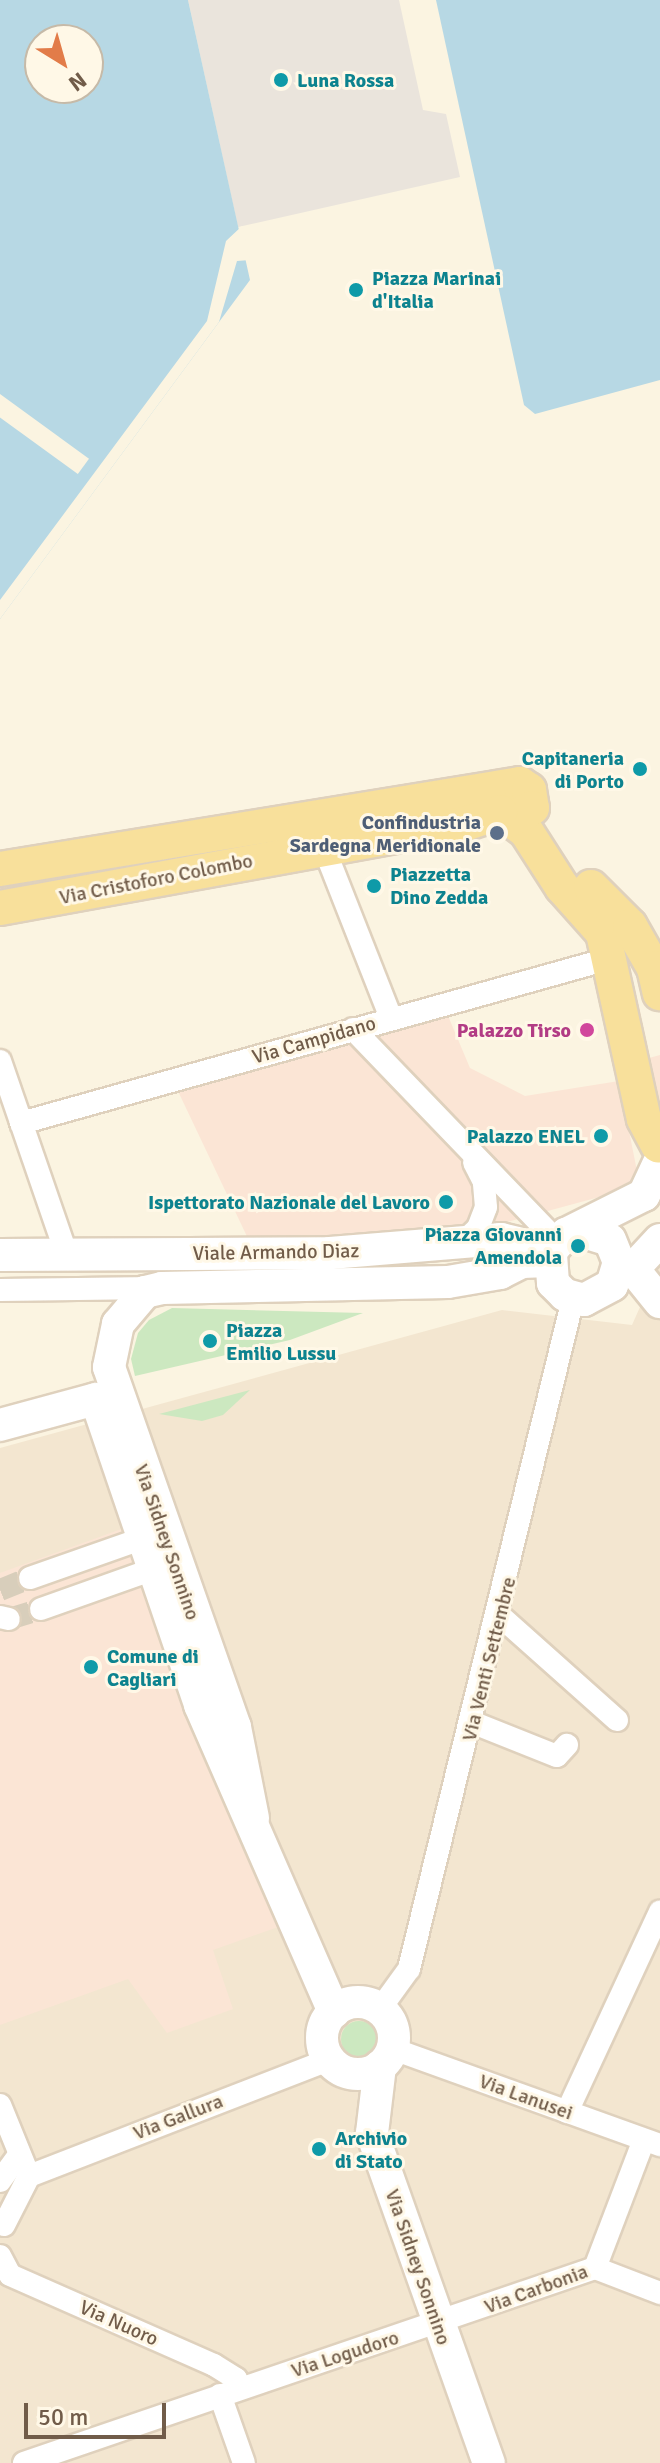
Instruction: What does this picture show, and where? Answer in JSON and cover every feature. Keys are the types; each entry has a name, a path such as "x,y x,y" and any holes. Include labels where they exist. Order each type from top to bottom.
{"main road":[{"name":"Via Cristoforo Colombo","path":"0,908 467,823 512,805"},
{"name":"Via Cristoforo Colombo","path":"0,869 512,805"},
{"path":"512,805 603,933 644,1119 659,1155 644,1195 558,1246"},
{"path":"512,805 548,821 558,849 630,926 654,968 660,993"},
{"path":"614,1247 628,1226 660,1209"},
{"path":"600,1233 614,1247 619,1262 612,1285 595,1298 573,1299 553,1283 558,1246 600,1233"},
{"name":"Viale Armando Diaz","path":"0,1255 330,1253 460,1245 501,1239 558,1246"},
{"path":"614,1247 660,1239"},
{"path":"660,1239 637,1265 638,1275 660,1302"},
{"name":"Viale Armando Diaz","path":"162,1288 448,1282 500,1273 558,1246"},
{"path":"612,1285 660,1302"},
{"name":"Via Sidney Sonnino","path":"162,1288 145,1292 118,1324 105,1405 141,1539 200,1705 253,1818 334,2012"},
{"path":"0,1425 105,1405"},
{"path":"0,1437 105,1405"},
{"name":"Via Sidney Sonnino","path":"105,1405 236,1732 253,1818"},
{"path":"361,2002 380,2009 393,2027 387,2058 354,2073 328,2060 323,2035 334,2012 361,2002"},
{"name":"Via Sidney Sonnino","path":"387,2058 372,2133 489,2463"}],"street":[{"path":"324,848 391,1018"},
{"name":"Via Campidano","path":"21,1123 608,959"},
{"path":"353,1029 558,1246"},
{"path":"0,1061 66,1253"},
{"path":"460,1245 478,1228 486,1207 484,1182 467,1151"},
{"name":"Viale Armando Diaz","path":"0,1290 162,1288"},
{"name":"Via Venti Settembre","path":"380,2009 409,1969 474,1723 573,1299"},
{"path":"30,1578 141,1539"},
{"path":"41,1609 151,1570"},
{"path":"499,1615 617,1720"},
{"path":"474,1723 557,1756 567,1745"},
{"path":"567,2112 660,1912"},
{"name":"Via Lanusei","path":"387,2058 567,2112 652,2142"},
{"name":"Via Gallura","path":"29,2176 328,2060"},
{"path":"0,2105 29,2176 1,2227"},
{"name":"Via Carbonia","path":"439,2324 595,2268 652,2142"},
{"path":"0,2181 19,2155"},
{"name":"Via Nuoro","path":"0,2256 10,2275 214,2365 236,2379 230,2392"},
{"path":"595,2268 660,2293"},
{"name":"Via Logudoro","path":"24,2463 439,2324"},
{"path":"230,2392 244,2463"}],"shaded area":[{"path":"188,0 399,0 423,110 446,114 460,177 238,227"},
{"path":"446,1011 470,1068 525,1096 619,1081 640,1186 448,1238 252,1247 176,1087"},
{"path":"660,1055 660,1118 638,1061"},
{"path":"660,1262 660,2463 0,2463 0,1448 502,1310 632,1325"},
{"path":"138,1523 281,1926 213,1950 233,2009 167,2033 128,1979 0,2025 0,1573"}],"green space":[{"name":"Piazza Emilio Lussu","path":"172,1308 363,1313 290,1340 135,1376 131,1359 138,1333 149,1320"},
{"path":"250,1390 223,1415 202,1421 159,1414"},
{"path":"359,2021 372,2026 377,2039 372,2052 359,2057 346,2052 341,2039 346,2026"}],"water":[{"path":"0,0 188,0 250,280 0,619"},
{"path":"436,0 660,0 660,380 535,414 524,405"}],"pier":[{"path":"242,226 250,260 237,261 219,322 0,619 0,600 207,321 226,241"},
{"path":"0,394 89,459 78,474 0,417"}],"tunnel":[{"path":"0,1590 30,1578"},
{"path":"9,1619 41,1609"}],"place":[{"name":"Luna Rossa","path":"281,80"},
{"name":"Piazza Marinai d'Italia","path":"356,290"},
{"name":"Capitaneria di Porto","path":"640,769"},
{"name":"Confindustria Sardegna Meridionale","path":"497,833"},
{"name":"Piazzetta Dino Zedda","path":"374,886"},
{"name":"Palazzo Tirso","path":"587,1030"},
{"name":"Palazzo ENEL","path":"601,1136"},
{"name":"Ispettorato Nazionale del Lavoro","path":"446,1202"},
{"name":"Piazza Giovanni Amendola","path":"578,1246"},
{"name":"Piazza Emilio Lussu","path":"210,1341"},
{"name":"Comune di Cagliari","path":"91,1667"},
{"name":"Archivio di Stato","path":"319,2149"}]}
